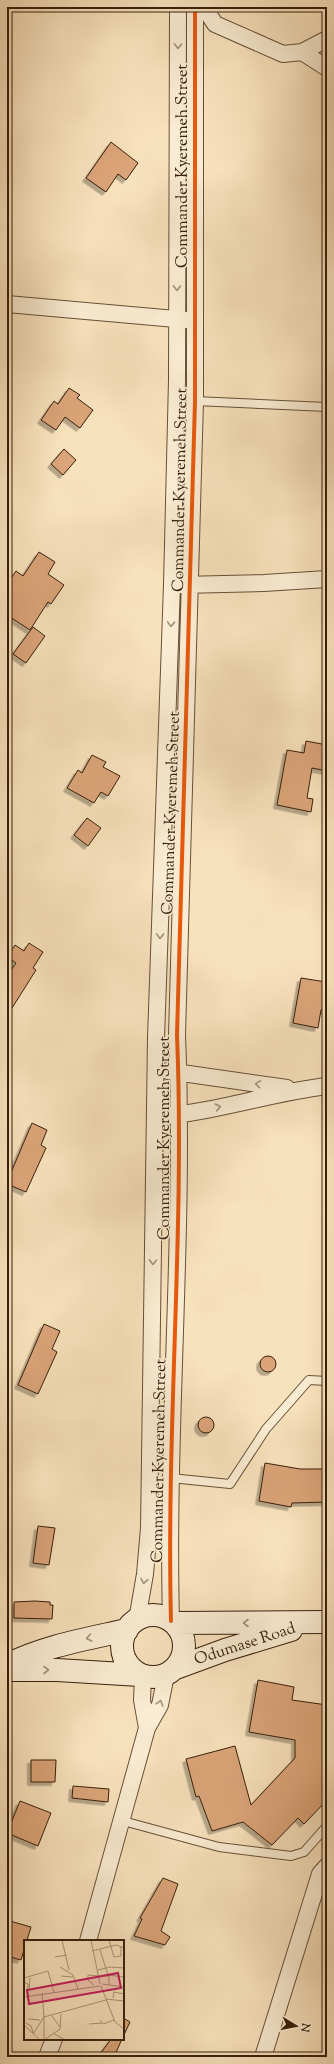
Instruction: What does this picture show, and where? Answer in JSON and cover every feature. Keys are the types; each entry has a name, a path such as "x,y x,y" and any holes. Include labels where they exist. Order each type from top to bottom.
{"main road":[{"path":"7,1665 37,1652 132,1625 154,1615 172,1622 182,1633 184,1645 183,1657 171,1671 155,1678 141,1675 57,1670 7,1670"},
{"name":"Odumase Road","path":"172,1622 320,1623"},
{"name":"Odumase Road","path":"171,1671 225,1650 320,1623"},
{"path":"132,1625 123,1640 122,1650 132,1669 141,1675"}],"street":[{"name":"Commander Kyeremeh Street","path":"132,1625 145,1574 148,1528 156,1071 172,585 177,380 179,200 178,7"},
{"name":"Commander Kyeremeh Street","path":"172,1622 172,1478 180,1116 177,1035 191,586 195,401 195,7"},
{"path":"204,7 215,24 283,54 302,52 327,39"},
{"path":"302,52 327,68"},
{"path":"7,304 196,321"},
{"path":"172,585 191,586 327,579"},
{"path":"156,1071 178,1071 297,1090"},
{"path":"155,1117 180,1116 297,1090 327,1086"},
{"path":"88,1940 123,1821 147,1728 160,1705 171,1671"},
{"path":"141,1675 142,1700 147,1728"},
{"path":"263,2057 320,1874 327,1866"},
{"path":"47,2057 54,2040"}],"lane":[{"path":"195,401 327,407"},
{"path":"172,1478 230,1484 266,1429 309,1380 327,1381"},
{"path":"123,1821 219,1847 291,1856 304,1852 327,1826"}],"building":[{"path":"111,142 138,163 126,180 118,174 106,192 86,178"},
{"path":"69,388 80,395 77,398 93,410 80,428 65,417 56,430 41,420 54,401 58,404"},
{"path":"64,449 76,460 63,475 51,464"},
{"path":"39,552 55,562 48,574 64,585 51,604 48,602 30,630 7,615 7,584 16,571 23,576"},
{"path":"33,627 45,636 26,663 13,654"},
{"path":"306,741 327,745 327,771 312,768 307,798 313,799 311,812 277,805 287,750 304,753"},
{"path":"92,755 106,762 103,767 120,776 108,796 101,792 94,803 67,788 78,770 82,773"},
{"path":"87,818 101,828 88,846 74,835"},
{"path":"29,943 43,952 33,968 36,970 7,1016 7,976 16,963 7,957 15,945 24,951"},
{"path":"301,978 326,982 323,998 327,998 327,1011 321,1010 318,1028 293,1023"},
{"path":"32,1123 47,1130 41,1145 46,1148 26,1192 7,1184 7,1182"},
{"path":"44,1324 60,1331 52,1349 57,1352 38,1394 18,1385"},
{"path":"268,1356 274,1358 276,1364 274,1370 268,1372 262,1370 260,1364 262,1358"},
{"path":"203,1417 209,1417 214,1422 212,1431 209,1433 203,1433 198,1428 198,1422"},
{"path":"265,1463 300,1469 324,1469 324,1489 327,1489 327,1502 292,1503 291,1507 259,1501"},
{"path":"38,1526 55,1528 49,1565 33,1563"},
{"path":"14,1602 50,1602 50,1605 53,1605 52,1619 14,1618"},
{"path":"258,1680 294,1687 292,1700 327,1705 324,1736 327,1749 327,1800 304,1824 298,1818 272,1845 243,1822 212,1831 199,1796 196,1797 186,1759 235,1746 251,1805 295,1758 295,1740 249,1732"},
{"path":"31,1760 56,1760 55,1782 31,1782"},
{"path":"73,1786 109,1789 108,1802 72,1798"},
{"path":"20,1801 51,1813 38,1846 7,1833"},
{"path":"163,1878 178,1884 161,1931 170,1937 165,1945 134,1936 142,1919 140,1918"},
{"path":"10,1921 31,1927 27,1940 24,1940 24,1950 21,1960 7,1956 7,1929"},
{"path":"125,2019 130,2022 124,2035"},
{"path":"110,2040 122,2040 114,2057 98,2057"}],"cycle path":[{"path":"171,1621 171,1474 179,1181 177,1035 195,401 195,7"}]}
